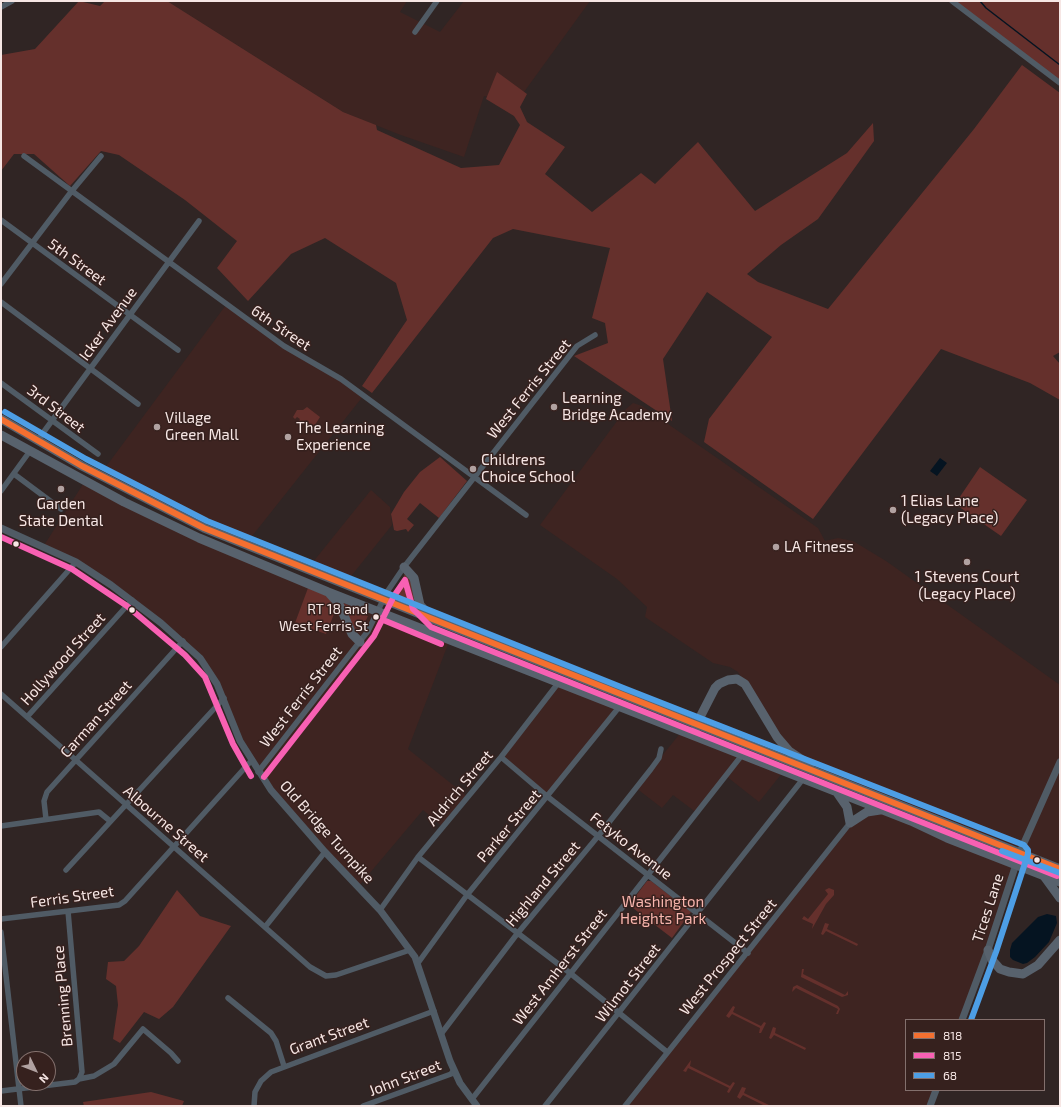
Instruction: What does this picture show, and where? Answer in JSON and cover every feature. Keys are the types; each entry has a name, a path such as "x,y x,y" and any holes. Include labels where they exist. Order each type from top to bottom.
{"highway":[{"path":"1,419 94,473 204,528 383,601 824,774 1060,869"},
{"path":"1,435 124,502 191,535 328,592 379,610 1060,882"},
{"path":"404,567 414,578 420,605 434,620"},
{"path":"328,592 339,604 352,634 360,642"},
{"path":"697,737 696,725 718,684 728,680 737,679 745,684 777,737 789,751 824,774"},
{"path":"837,793 847,807 850,822 868,812 882,810"},
{"path":"1044,876 1060,898"},
{"path":"988,950 995,965 1000,969 1023,974 1033,969 1060,940"}],"street":[{"path":"1,7 12,1"},
{"path":"415,32 437,1"},
{"path":"952,1 1060,83"},
{"name":"6th Street","path":"24,156 71,192 284,346 341,379 526,515"},
{"path":"1,284 71,192 101,156"},
{"name":"5th Street","path":"1,220 31,244 178,350"},
{"name":"Icker Avenue","path":"37,441 199,221"},
{"path":"1,302 138,404"},
{"name":"West Ferris Street","path":"258,772 360,642 404,567 476,477 577,346 595,335"},
{"name":"3rd Street","path":"1,382 98,454"},
{"path":"1,491 30,451"},
{"path":"14,474 61,509"},
{"name":"Old Bridge Turnpike","path":"1,528 76,562 132,600 183,641 200,658 212,673 224,698 238,735 258,772 286,808 380,910 410,950 418,963 454,1070 460,1083 478,1106"},
{"path":"1,647 76,562"},
{"name":"Hollywood Street","path":"27,717 132,600"},
{"name":"Carman Street","path":"46,819 44,801 47,792 183,641"},
{"name":"Aldrich Street","path":"380,910 418,857 501,757 559,682"},
{"name":"Albourne Street","path":"1,694 265,927 316,970 326,976 336,975 410,950"},
{"path":"66,870 224,698"},
{"name":"Parker Street","path":"418,963 467,895 548,797 620,706"},
{"name":"Highland Street","path":"441,1034 517,934 599,835 659,758 662,749"},
{"name":"West Amherst Street","path":"472,1099 742,755"},
{"name":"Fetyko Avenue","path":"501,757 548,797 599,835 697,914 748,952"},
{"name":"Ferris Street","path":"1,919 119,904 125,901 251,761"},
{"name":"Tices Lane","path":"962,1019 988,950 1015,865 1060,762"},
{"name":"Wilmot Street","path":"545,1106 803,779"},
{"path":"1,826 99,812 110,821"},
{"name":"West Prospect Street","path":"625,1106 850,822"},
{"path":"265,927 325,852"},
{"path":"418,857 570,974 667,1052"},
{"name":"Brenning Place","path":"68,911 82,1072 79,1079"},
{"path":"1,932 16,1063"},
{"path":"228,998 272,1033 284,1066"},
{"name":"Grant Street","path":"254,1106 255,1092 261,1081 271,1072 434,1011"},
{"path":"56,1084 74,1082 79,1079 94,1076 114,1064 143,1029 178,1061"},
{"name":"John Street","path":"363,1106 451,1074 454,1070"},
{"path":"1,1091 16,1089"},
{"path":"19,1091 21,1106"},
{"path":"930,1106 936,1091"}],"shaded area":[{"path":"167,1 407,1 400,12 440,32 464,1 590,1 516,103 484,96 464,157 398,134 343,112"},
{"path":"226,305 364,395 245,545 99,476"},
{"path":"633,403 642,406 818,528 825,541 838,538 853,541 886,561 1060,685 1060,869 824,774 777,737 738,672 730,667 713,663 645,617 647,607 617,579 540,525 626,409"},
{"path":"85,481 124,502 450,639 408,749 468,797 443,827 423,810 358,887 258,772 224,698 200,658 111,585 43,547"},
{"path":"371,490 390,507 392,525 344,585 309,571 313,562"},
{"path":"559,682 620,706 548,797 501,757"},
{"path":"682,731 783,772 759,802 726,776 697,813 673,795 662,808 636,788"},
{"path":"875,811 1015,865 962,1019 905,1019 905,1091 936,1091 930,1106 625,1106 850,823"}],"green space":[{"path":"79,1 100,6 105,1 167,1 343,112 376,125 377,130 461,168 499,165 520,125 514,116 486,99 497,72 527,94 520,107 527,122 565,147 545,174 592,212 641,173 655,184 698,142 755,211 847,153 873,123 874,141 818,219 781,245 747,274 758,282 828,309 974,129 1022,65 1060,93 1060,352 1053,356 1060,364 1060,400 1030,383 941,349 813,519 704,442 709,419 772,337 707,292 663,359 672,421 574,356 608,343 605,323 592,318 610,248 513,229 493,238 372,393 362,386 407,320 396,283 325,238 291,254 248,301 217,268 237,241 185,200 119,155 101,151 70,186 34,154 14,154 1,171 1,55 35,49"},
{"path":"947,1 1060,1 1060,83 961,8"},
{"path":"307,407 320,417 313,428 306,420 302,425 298,422 300,419 297,417 295,419 293,417 297,410 303,410"},
{"path":"440,457 467,481 439,518 420,503 407,519 414,525 408,532 406,529 397,531 394,530 391,514 404,492 420,472"},
{"path":"980,467 1027,500 1001,536 955,504"},
{"path":"405,574 409,576 418,607 394,598 396,589"},
{"path":"308,588 325,595 337,606 339,616 334,614 326,634 295,623"},
{"path":"343,603 368,612 366,615 368,616 360,633 354,630"},
{"name":"Washington Heights Park","path":"647,881 651,881 691,912 672,938 629,905"},
{"path":"829,888 834,890 834,895 826,904 812,929 813,924 802,919 804,916 808,919 828,894 825,890"},
{"path":"177,890 200,916 231,926 173,1007 159,1019 144,1012 120,1043 113,1039 118,1005 116,986 106,979 108,962 124,961 139,946"},
{"path":"825,923 829,924 827,929 858,944 857,946 826,931 823,935 821,934"},
{"path":"802,969 804,969 803,974 845,995 848,991 848,995 842,997 801,977"},
{"path":"797,985 838,1006 840,1009 838,1014 836,1014 838,1009 796,988 792,992 793,987"},
{"path":"733,1006 735,1007 733,1012 761,1026 764,1022 766,1023 761,1033 759,1033 760,1028 732,1014 729,1018 726,1016"},
{"path":"773,1027 776,1028 775,1033 806,1048 805,1050 774,1035 771,1039 769,1038"},
{"path":"691,1060 690,1066 730,1086 733,1082 735,1083 729,1093 727,1092 729,1088 688,1068 686,1072 683,1071"},
{"path":"742,1087 746,1088 744,1093 771,1106 765,1106 743,1095 740,1099 737,1097"},
{"path":"151,1092 184,1101 182,1106 84,1106 83,1102"}],"water":[{"path":"940,458 947,463 937,476 930,471"},
{"path":"1047,914 1056,916 1057,923 1049,942 1027,963 1023,964 1013,960 1010,957 1012,943 1038,917"}],"waterway":[{"path":"980,1 986,8 1060,65"}],"transit line":[{"name":"68","path":"5,412 86,459 207,521 626,689 1024,845 1028,850 1028,854 996,952 971,1019"},
{"name":"818","path":"1,419 82,466 204,528 1060,869"},
{"name":"815","path":"1,537 72,569 127,606 185,655 205,677 233,744 251,776"},
{"name":"815","path":"264,777 374,636 394,596 405,580 413,609 431,627 1057,876"},
{"name":"815","path":"376,617 441,644"},
{"name":"68","path":"1002,851 1060,873"}],"place":[{"name":"Learning Bridge Academy","path":"554,407"},
{"name":"Village Green Mall","path":"157,427"},
{"name":"The Learning Experience","path":"288,437"},
{"name":"Childrens Choice School","path":"473,469"},
{"name":"Garden State Dental","path":"61,489"},
{"name":"1 Elias Lane (Legacy Place)","path":"893,510"},
{"name":"LA Fitness","path":"776,547"},
{"name":"1 Stevens Court (Legacy Place)","path":"967,562"},
{"name":"RT 18 and West Ferris St","path":"376,617"}]}
